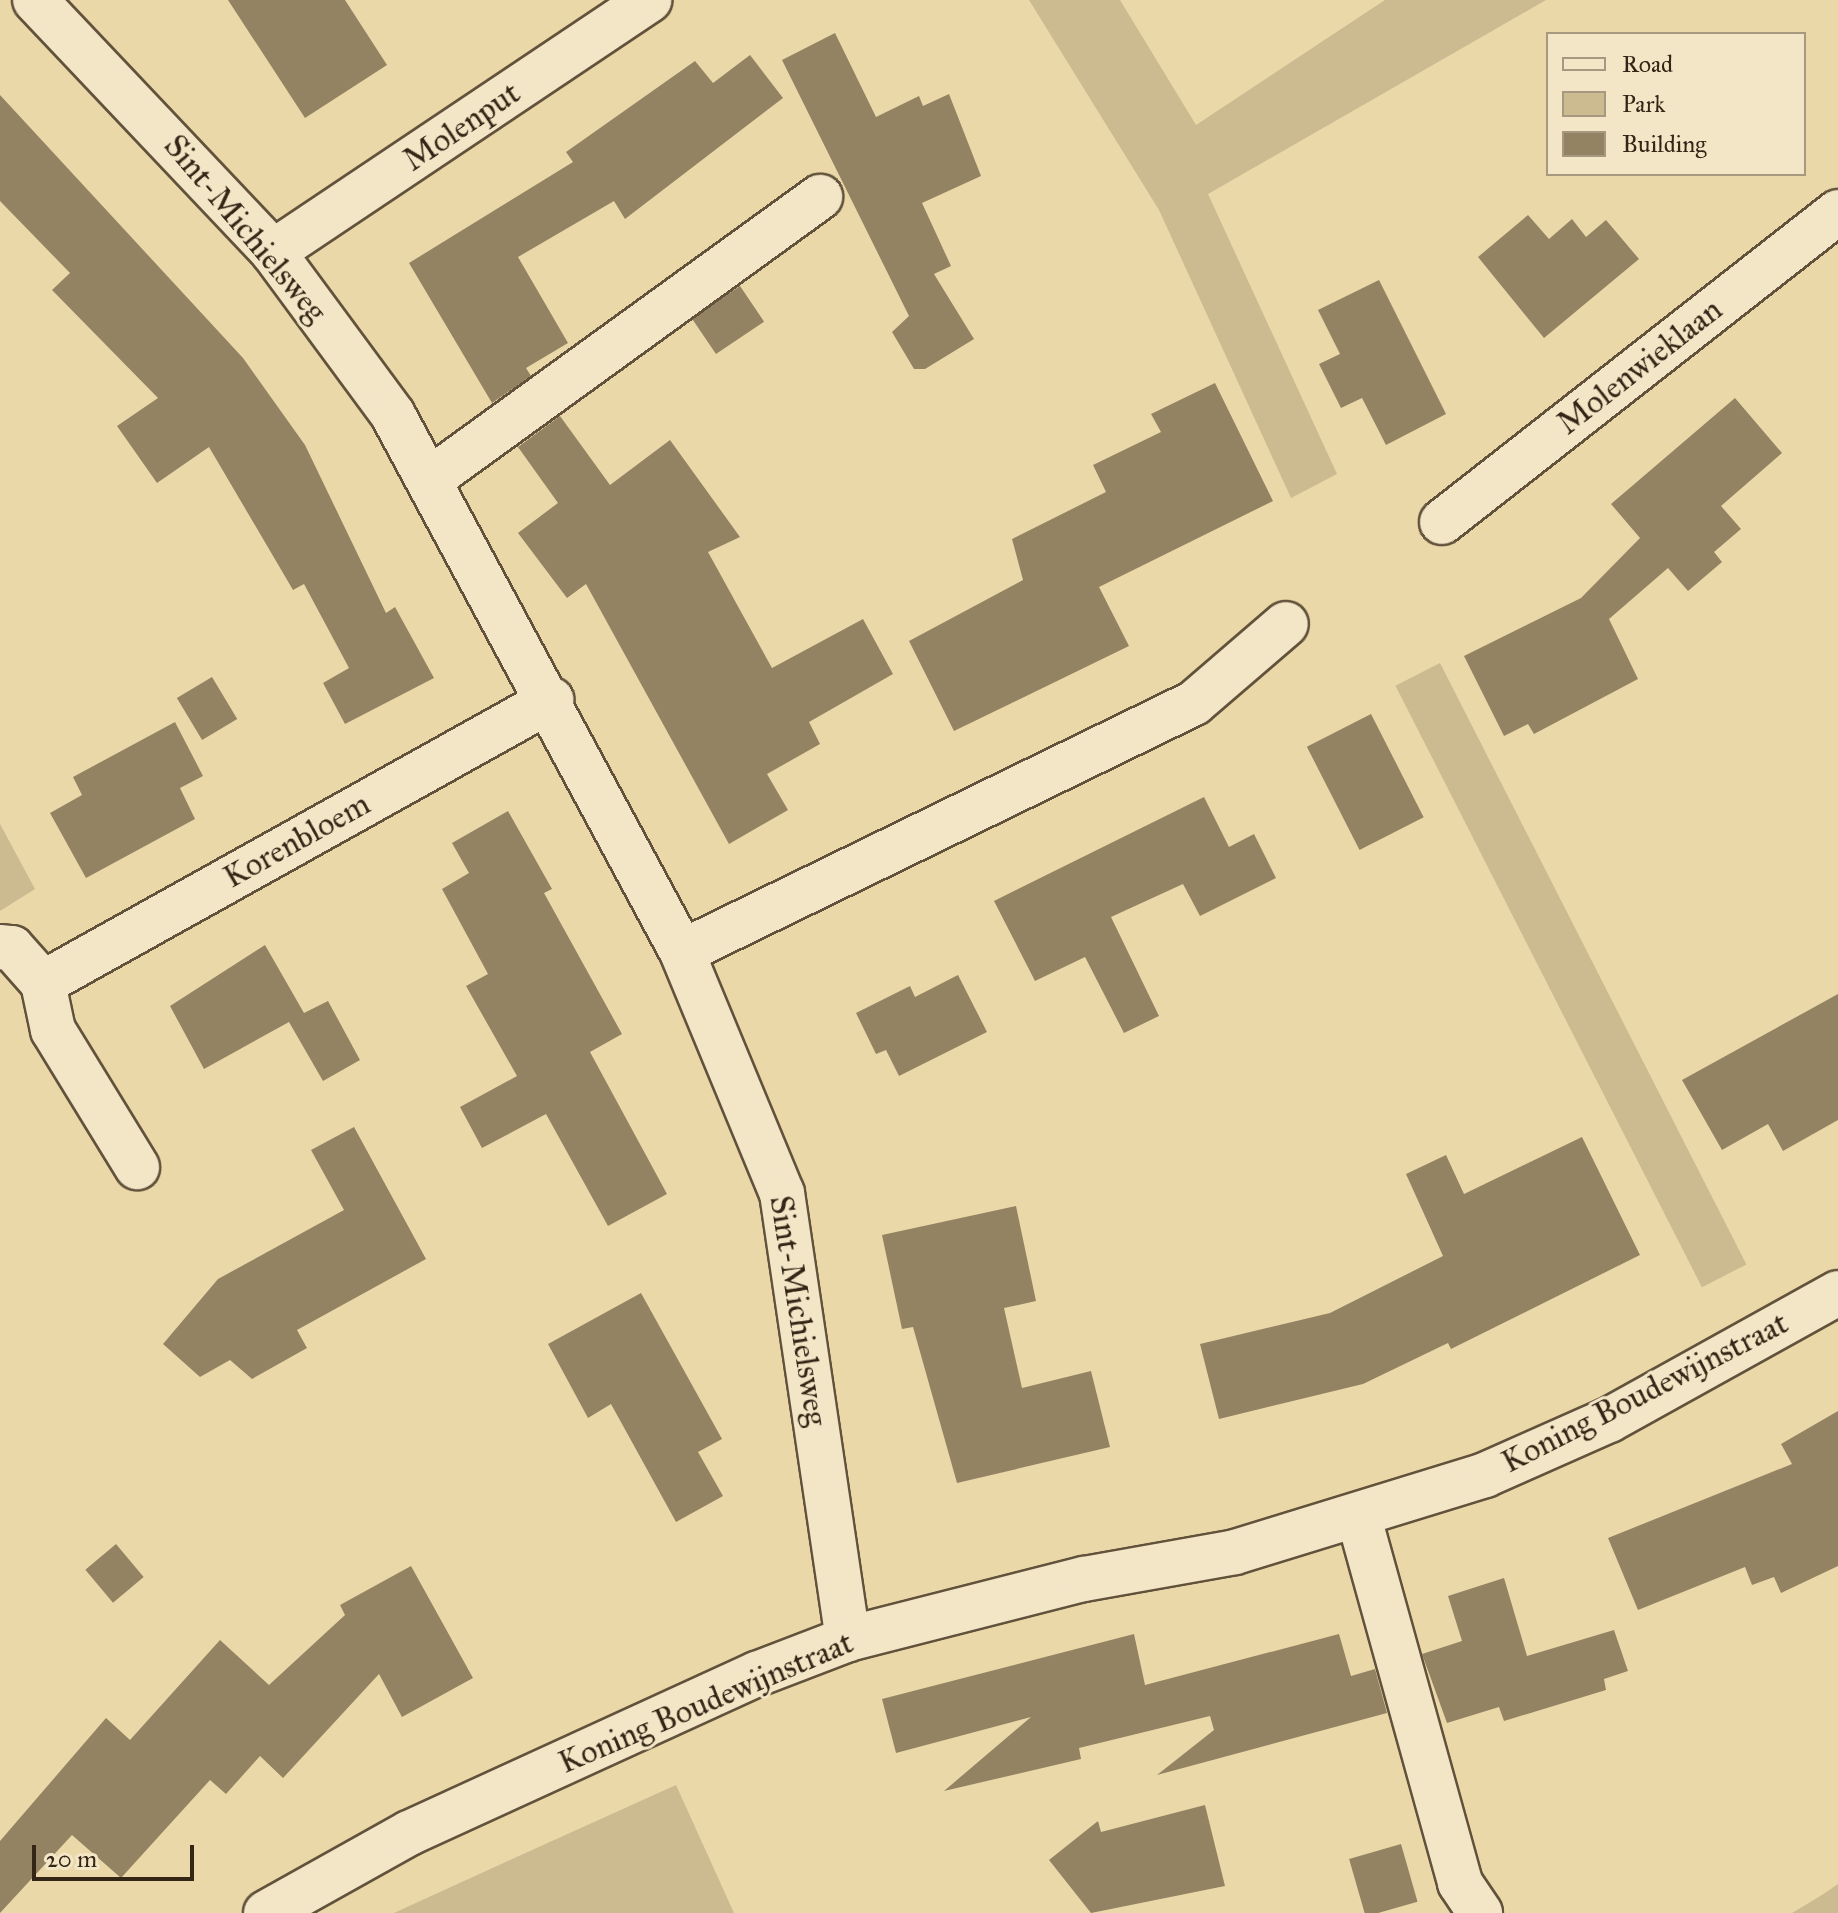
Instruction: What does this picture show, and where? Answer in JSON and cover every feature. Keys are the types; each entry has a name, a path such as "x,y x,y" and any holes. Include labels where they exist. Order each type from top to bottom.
{"street":[{"name":"Sint-Michielsweg","path":"35,0 273,252 393,415 551,700 682,952 782,1193 848,1639"},
{"name":"Molenput","path":"273,252 650,0"},
{"path":"429,480 820,197"},
{"name":"Molenwieklaan","path":"1442,522 1838,212"},
{"path":"682,952 1194,703 1286,624"},
{"name":"Korenbloem","path":"43,983 551,700"},
{"path":"0,947 12,948 43,983 53,1030 137,1167"},
{"name":"Koning Boudewijnstraat","path":"266,1913 409,1833 848,1639 1359,1518 1485,1475 1609,1420 1838,1293"},
{"path":"1359,1518 1460,1883 1480,1913"}],"green space":[{"path":"1029,0 1120,0 1196,125 1385,0 1546,0 1208,194 1337,474 1291,498 1159,210"},
{"path":"1440,663 1746,1264 1702,1287 1395,686"},
{"path":"0,824 35,889 0,911"},
{"path":"676,1785 734,1913 394,1913 510,1860"},
{"path":"1838,1884 1838,1913 1792,1913 1822,1895"}],"building":[{"path":"228,0 345,0 387,65 305,118"},
{"path":"835,33 876,117 919,96 923,106 949,94 981,176 922,203 951,266 934,274 974,339 925,369 914,369 892,332 909,316 782,60"},
{"path":"750,55 783,98 625,219 614,201 518,257 568,343 526,368 531,376 492,403 409,263 573,162 566,152 695,61 713,83"},
{"path":"0,95 243,358 305,445 386,613 395,607 434,678 345,724 323,683 349,668 304,584 293,590 209,447 157,483 117,426 158,398 52,290 70,273 0,201"},
{"path":"1528,215 1549,239 1572,219 1586,237 1606,220 1639,259 1544,338 1478,257"},
{"path":"1379,280 1446,414 1386,445 1362,398 1341,408 1319,364 1340,354 1318,310"},
{"path":"740,286 764,322 716,354 692,318"},
{"path":"1215,383 1273,501 1099,587 1129,646 954,731 909,641 1023,580 1012,539 1106,492 1093,465 1161,432 1151,414"},
{"path":"1735,398 1782,453 1721,506 1741,529 1714,552 1722,562 1688,591 1668,568 1609,619 1638,679 1534,734 1528,724 1504,736 1464,656 1581,598 1640,538 1611,504"},
{"path":"560,416 610,485 670,440 740,537 708,552 772,668 863,619 893,674 809,722 820,744 767,774 788,810 729,844 586,584 567,598 518,533 558,503 518,447"},
{"path":"212,677 237,719 202,740 177,698"},
{"path":"1371,714 1424,817 1360,850 1307,747"},
{"path":"175,722 203,776 180,788 195,819 86,878 50,813 82,795 73,777"},
{"path":"1204,797 1229,847 1254,834 1276,878 1200,916 1183,884 1111,917 1159,1016 1124,1033 1085,957 1035,981 994,901"},
{"path":"508,811 552,889 544,893 622,1034 590,1052 667,1194 608,1226 546,1114 482,1148 460,1107 517,1076 466,986 488,974 442,889 469,873 452,843"},
{"path":"265,945 304,1013 328,1001 360,1060 323,1081 289,1022 204,1069 170,1006"},
{"path":"958,975 987,1032 899,1076 886,1050 876,1054 856,1013 910,986 915,997"},
{"path":"1838,994 1838,1120 1783,1151 1768,1124 1722,1150 1682,1080"},
{"path":"354,1127 426,1259 297,1330 307,1348 252,1379 230,1360 200,1377 163,1344 218,1279 344,1210 311,1150"},
{"path":"1582,1137 1640,1255 1451,1349 1448,1343 1363,1384 1219,1419 1200,1344 1330,1313 1443,1256 1406,1174 1446,1155 1464,1194"},
{"path":"1016,1206 1036,1301 1004,1308 1022,1388 1091,1371 1110,1447 957,1483 913,1327 902,1329 882,1235"},
{"path":"641,1293 722,1439 698,1452 723,1496 676,1522 611,1404 588,1418 548,1344"},
{"path":"1838,1411 1838,1566 1781,1593 1774,1577 1752,1585 1745,1567 1638,1610 1608,1538 1792,1464 1781,1444"},
{"path":"116,1544 144,1577 113,1603 85,1570"},
{"path":"411,1566 473,1678 402,1717 379,1674 283,1778 260,1756 226,1794 210,1780 121,1878 72,1835 0,1913 0,1841 106,1718 130,1740 220,1640 269,1685 345,1615 340,1605"},
{"path":"1504,1578 1527,1656 1614,1630 1628,1671 1604,1679 1606,1690 1504,1721 1499,1707 1447,1723 1422,1654 1462,1641 1448,1596"},
{"path":"1134,1634 1145,1685 1339,1634 1351,1676 1375,1669 1387,1713 1157,1775 1214,1730 1210,1716 1079,1748 1081,1759 944,1791 1031,1717 896,1753 882,1699"},
{"path":"1205,1805 1225,1886 1091,1913 1049,1860 1098,1821 1101,1832"},
{"path":"1401,1844 1418,1902 1378,1913 1365,1913 1349,1859"}]}
